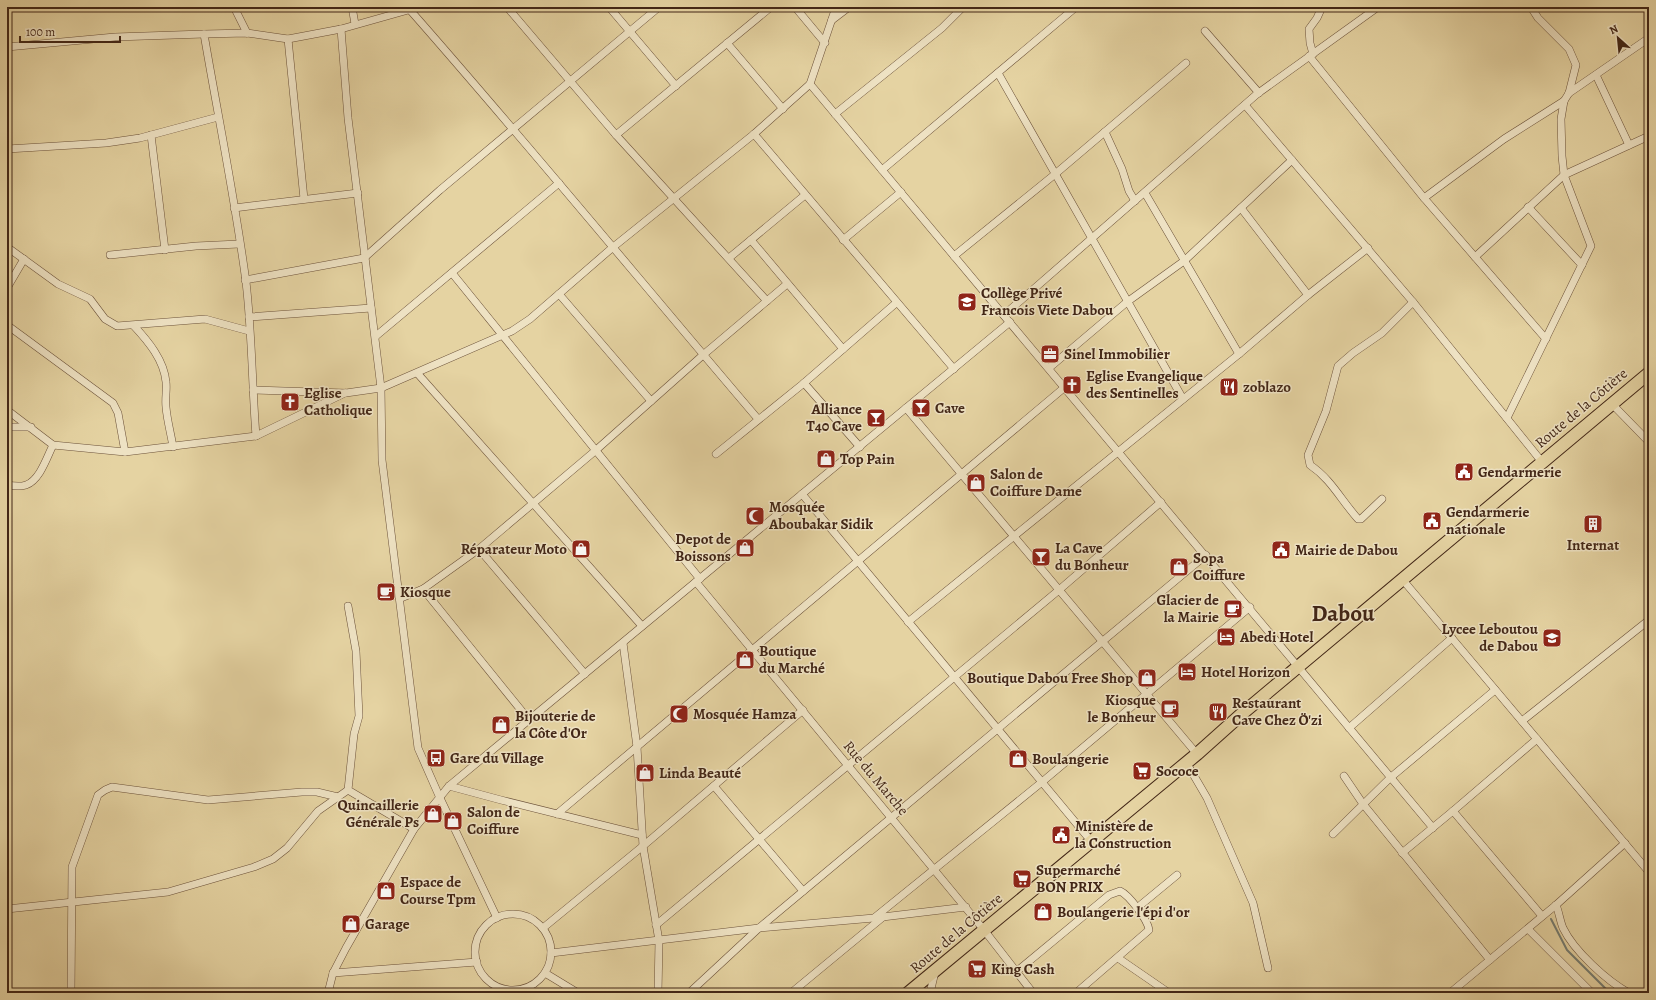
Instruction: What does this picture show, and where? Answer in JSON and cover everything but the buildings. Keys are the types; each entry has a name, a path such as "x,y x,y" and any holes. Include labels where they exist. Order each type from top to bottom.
{"main road":[{"name":"Route de la Côtière","path":"908,993 1197,754 1402,579 1649,373"}],"street":[{"path":"234,7 248,33"},
{"path":"352,7 355,24"},
{"path":"7,47 115,37 204,34 248,33 288,39 341,29 418,7"},
{"path":"507,7 569,82 767,301"},
{"path":"609,7 676,86"},
{"path":"245,280 364,258 440,190 659,7"},
{"path":"616,135 771,7"},
{"path":"795,7 825,43"},
{"path":"253,390 346,393 381,388 418,374 502,336 530,319 612,248 754,134 810,84 836,7"},
{"path":"832,20 849,7"},
{"path":"835,114 942,28 963,7"},
{"path":"882,170 1076,7"},
{"path":"1322,7 1318,18 1309,29 1311,55 1424,198 1546,339"},
{"path":"1004,315 1259,93 1378,7"},
{"path":"1508,418 1591,246 1564,174 1561,119 1564,101 1569,93 1576,65 1573,55 1558,36 1538,18 1531,7"},
{"path":"410,10 514,129 612,248 758,419"},
{"path":"341,29 348,118 358,193 364,258 376,336 381,388 382,460 401,598 418,748 497,918"},
{"path":"1205,31 1259,93"},
{"path":"204,34 245,280 249,317 256,436"},
{"path":"1569,93 1649,38"},
{"path":"288,39 304,199"},
{"path":"727,43 783,109"},
{"path":"954,256 1054,175 1186,63"},
{"path":"998,73 1054,175 1183,399"},
{"path":"1596,75 1629,145"},
{"path":"810,84 1250,607 1390,778 1433,828"},
{"path":"1424,198 1504,139 1564,101"},
{"path":"1245,106 1368,248 1508,418 1542,462"},
{"path":"7,149 106,143 151,135 218,117"},
{"path":"1105,132 1122,168 1129,191 1135,201"},
{"path":"754,134 896,303 954,369"},
{"path":"151,135 165,250"},
{"path":"1475,256 1564,174 1649,136"},
{"path":"1049,368 1127,302 1184,261 1292,160"},
{"path":"376,336 559,184"},
{"path":"843,240 900,192"},
{"path":"234,208 358,193"},
{"path":"1145,193 1239,354"},
{"path":"729,258 805,195"},
{"path":"1528,207 1582,265"},
{"path":"1241,208 1308,294"},
{"path":"751,240 843,349"},
{"path":"110,255 239,244"},
{"path":"7,247 58,284 90,299 110,324 117,326 134,326 205,319 249,331"},
{"path":"908,622 1239,354 1308,294 1368,248"},
{"path":"7,288 24,259"},
{"name":"Rue du Marche","path":"452,273 753,650 966,907 1033,993"},
{"path":"401,598 423,589 480,549 787,284"},
{"path":"559,294 651,401"},
{"path":"1382,499 1361,519 1358,519 1336,488 1320,472 1310,465 1308,455 1326,411 1338,366 1352,353 1382,333 1413,302"},
{"path":"716,454 804,383 896,303"},
{"path":"249,317 371,308"},
{"path":"328,993 333,973 346,948 414,829 449,786 1010,322"},
{"path":"7,325 114,402 118,413 125,452"},
{"path":"134,326 159,358 164,371 166,381 166,407 173,447"},
{"path":"418,374 642,626"},
{"path":"804,383 860,447"},
{"path":"557,814 1065,387"},
{"path":"7,410 53,445 125,452 256,436 346,393"},
{"path":"1612,404 1649,442"},
{"path":"906,408 1197,754"},
{"path":"7,427 31,428"},
{"path":"7,486 20,486 31,482 43,465 53,445"},
{"path":"802,494 1091,841"},
{"path":"656,925 1059,590 1161,502"},
{"path":"480,549 585,674"},
{"path":"689,993 759,928 1206,555"},
{"path":"1402,579 1649,872"},
{"path":"423,589 529,720"},
{"path":"7,909 71,904 168,892 254,867 273,859 287,848 318,811 348,790 354,734 359,716 356,651 348,606"},
{"path":"874,918 1042,782 1250,607"},
{"path":"1522,721 1649,620"},
{"path":"1349,728 1452,638"},
{"path":"623,642 637,747 643,846 659,941 658,993"},
{"path":"1333,834 1390,778 1495,690"},
{"path":"543,928 643,846 803,710"},
{"path":"1402,853 1453,812 1537,739"},
{"path":"1186,762 1207,798 1253,902 1268,968"},
{"path":"1344,776 1363,804 1490,960"},
{"path":"449,786 642,835"},
{"path":"714,786 803,891"},
{"path":"71,993 71,904 73,862 98,796 105,790 112,787 208,800 302,792 318,792 338,797"},
{"path":"348,790 414,829"},
{"path":"1453,812 1542,916"},
{"path":"1450,993 1556,905 1625,843"},
{"path":"1137,908 1177,875"},
{"path":"1016,972 1115,891 1120,891 1124,893 1137,908 1146,921 1148,930 1118,958 1076,993"},
{"path":"1556,905 1563,928 1579,952 1620,988 1629,993"},
{"path":"551,953 759,928 874,918 966,907"},
{"path":"509,914 522,915 534,920 543,928 550,940 550,963 545,972 528,990 507,991 488,980 481,972 477,962 475,949 479,936 486,925 497,918 509,914"},
{"path":"791,993 882,917"},
{"path":"1528,929 1592,993"},
{"path":"1118,958 1169,993"},
{"path":"333,973 477,962"},
{"path":"931,993 936,970"},
{"path":"545,972 578,993"}],"waterway":[{"path":"1551,919 1567,950 1610,993"}],"place":[{"name":"Collège Privé Francois Viete Dabou","path":"967,302"},
{"name":"Sinel Immobilier","path":"1050,354"},
{"name":"Eglise Evangelique des Sentinelles","path":"1072,385"},
{"name":"zoblazo","path":"1229,387"},
{"name":"Eglise Catholique","path":"290,402"},
{"name":"Cave","path":"921,408"},
{"name":"Alliance T40 Cave","path":"876,418"},
{"name":"Top Pain","path":"826,459"},
{"name":"Gendarmerie","path":"1464,472"},
{"name":"Salon de Coiffure Dame","path":"976,483"},
{"name":"Mosquée Aboubakar Sidik","path":"755,516"},
{"name":"Gendarmerie nationale","path":"1432,521"},
{"name":"Internat","path":"1593,524"},
{"name":"Depot de Boissons","path":"745,548"},
{"name":"Réparateur Moto","path":"581,549"},
{"name":"Mairie de Dabou","path":"1281,550"},
{"name":"La Cave du Bonheur","path":"1041,557"},
{"name":"Sopa Coiffure","path":"1179,567"},
{"name":"Kiosque","path":"386,592"},
{"name":"Glacier de la Mairie","path":"1233,609"},
{"name":"Abedi Hotel","path":"1226,637"},
{"name":"Lycee Leboutou de Dabou","path":"1552,638"},
{"name":"Boutique du Marché","path":"745,660"},
{"name":"Hotel Horizon","path":"1187,672"},
{"name":"Boutique Dabou Free Shop","path":"1147,678"},
{"name":"Kiosque le Bonheur","path":"1170,709"},
{"name":"Restaurant Cave Chez Ö'zi","path":"1218,712"},
{"name":"Mosquée Hamza","path":"679,714"},
{"name":"Bijouterie de la Côte d'Or","path":"501,725"},
{"name":"Gare du Village","path":"436,758"},
{"name":"Boulangerie","path":"1018,759"},
{"name":"Sococe","path":"1142,771"},
{"name":"Linda Beauté","path":"645,773"},
{"name":"Quincaillerie Générale Ps","path":"433,814"},
{"name":"Salon de Coiffure","path":"453,821"},
{"name":"Ministère de la Construction","path":"1061,835"},
{"name":"Supermarché BON PRIX","path":"1022,879"},
{"name":"Espace de Course Tpm","path":"386,891"},
{"name":"Boulangerie l'épi d'or","path":"1043,912"},
{"name":"Garage","path":"351,924"},
{"name":"King Cash","path":"977,969"}],"district":[{"name":"Dabou","path":"1343,613"}]}
